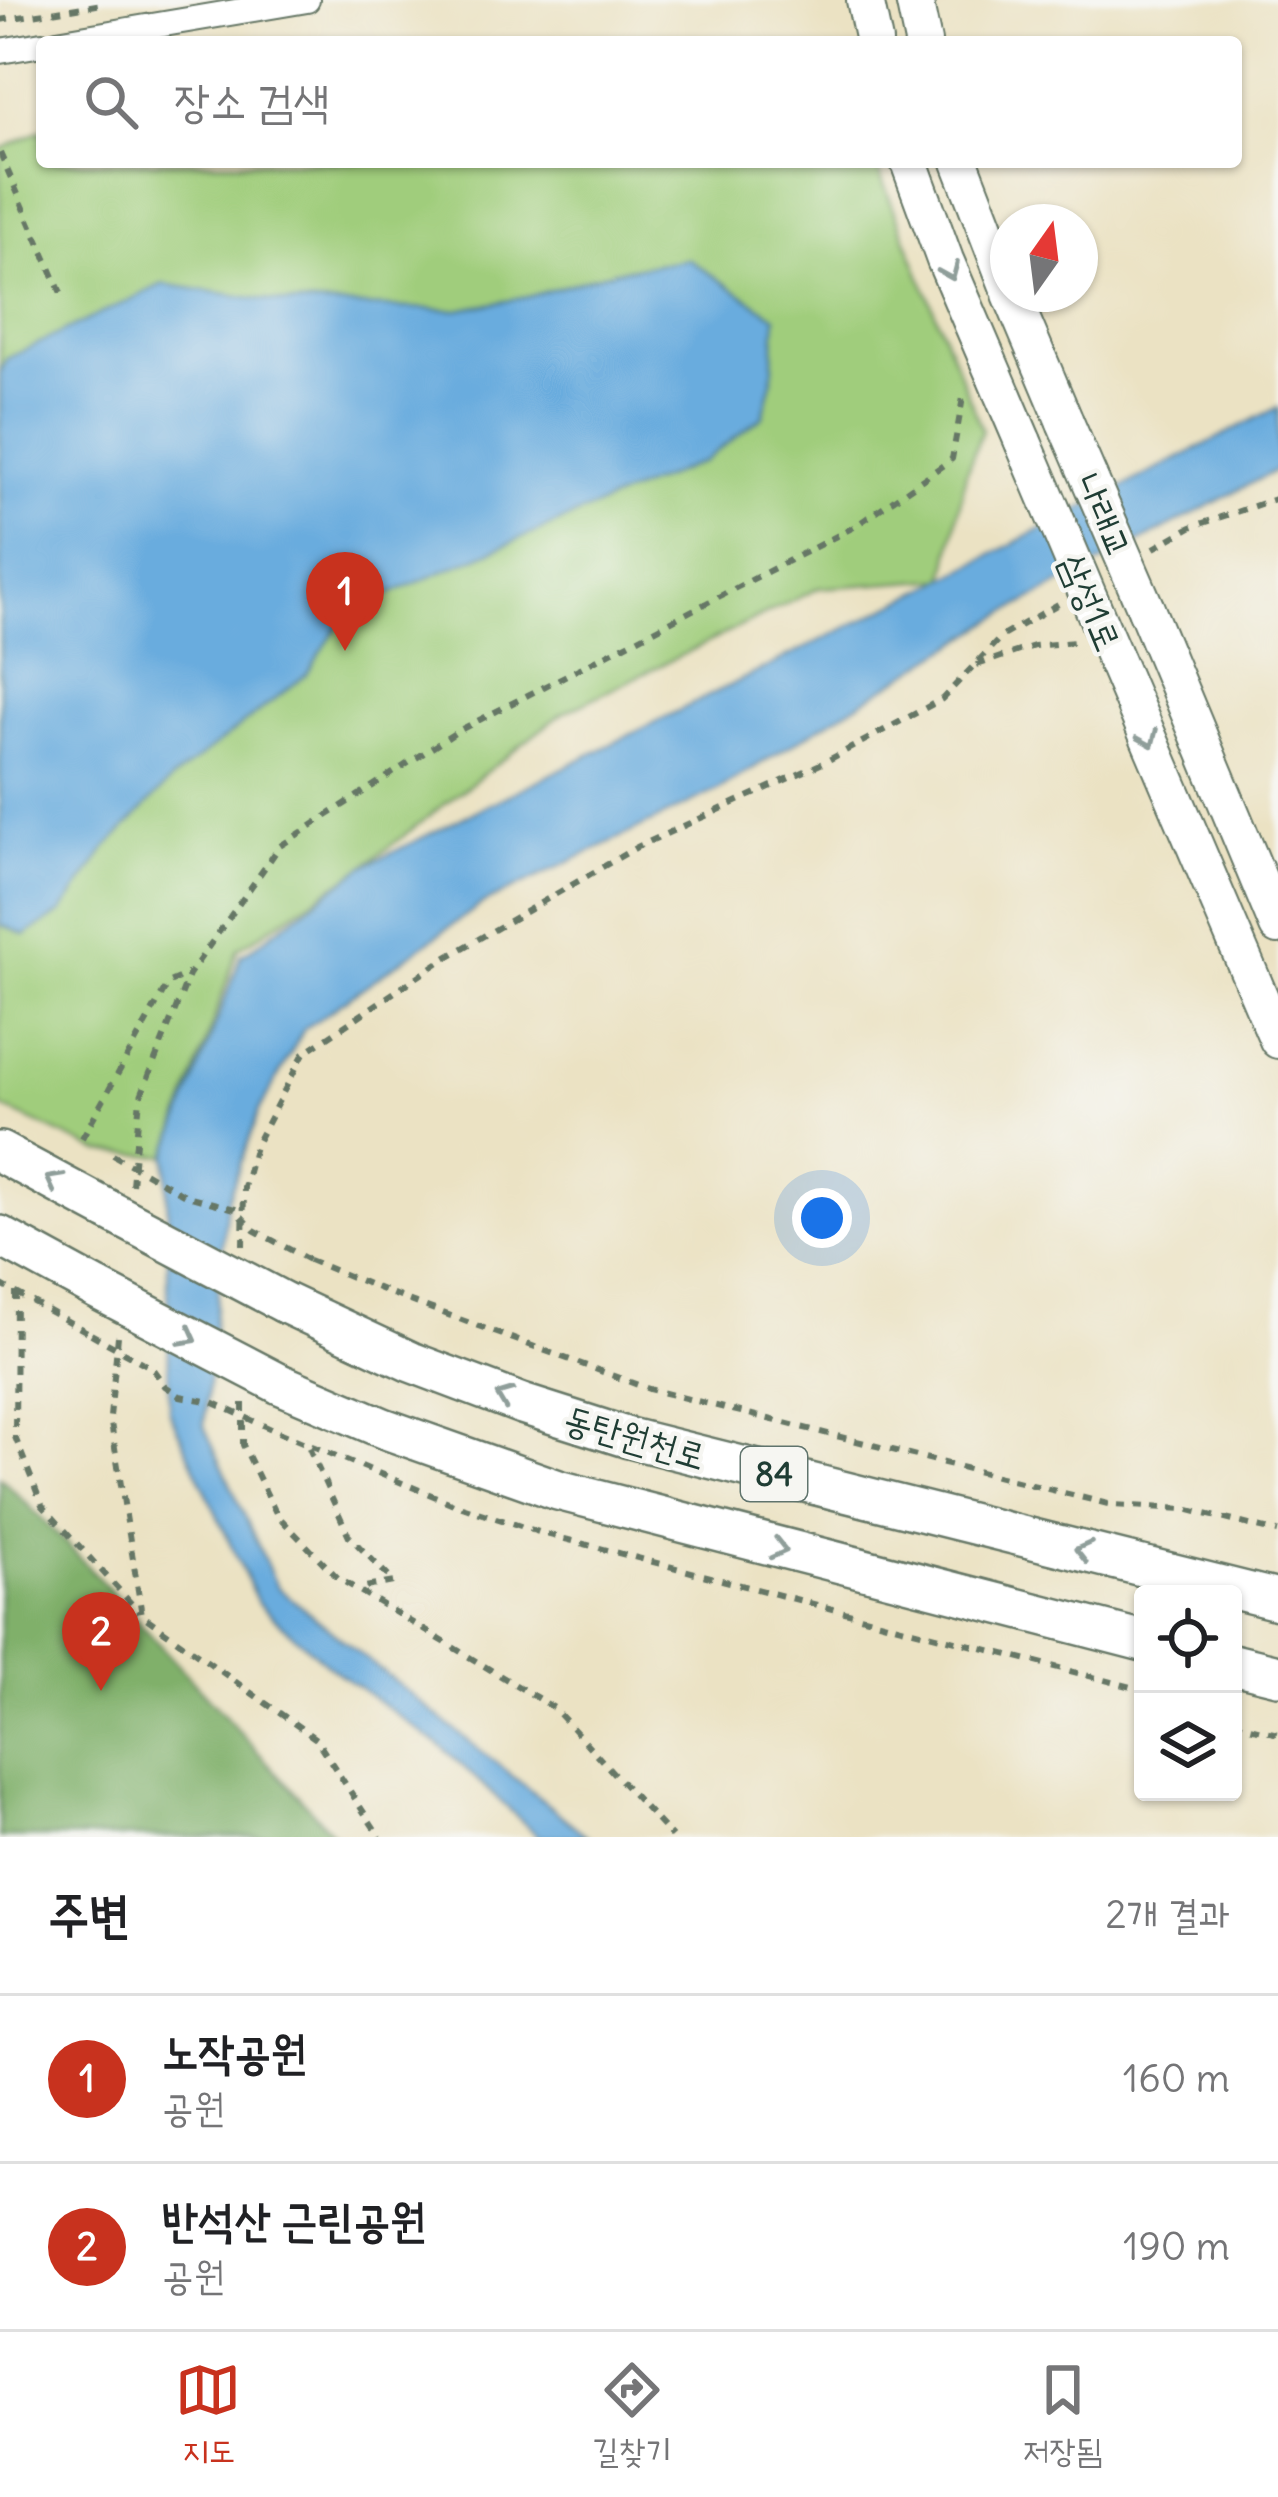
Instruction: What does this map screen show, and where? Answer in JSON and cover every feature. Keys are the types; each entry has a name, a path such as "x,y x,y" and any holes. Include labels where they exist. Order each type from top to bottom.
{"main road":[{"name":"84","path":"0,1152 120,1200"},
{"name":"동탄원천로","path":"120,1200 285,1304 433,1370 629,1438 1273,1598"},
{"name":"84","path":"0,1236 99,1290 261,1391"},
{"name":"동탄원천로","path":"261,1391 558,1490 1134,1639"},
{"path":"1242,1666 1278,1675"}],"street":[{"path":"93,36 307,0"},
{"path":"865,0 873,36"},
{"path":"914,0 922,36"},
{"path":"0,52 36,45"},
{"name":"삼성1로","path":"911,168 1023,442 1093,636 1278,1040"},
{"path":"962,168 990,239"},
{"name":"나래교","path":"1019,312 1146,609"},
{"name":"삼성1로","path":"1146,609 1278,926"}],"path":[{"path":"0,20 105,3"},
{"path":"0,153 61,293"},
{"path":"120,1200 140,1098 190,973 280,846 458,731 854,527 952,459 968,370"},
{"path":"1153,549 1191,527 1278,498"},
{"path":"244,1258 244,1187 255,1146 304,1053 444,959 637,847 825,762 941,699 1002,636 1078,592"},
{"path":"974,666 1034,646 1093,636"},
{"path":"82,1138 169,982 190,973"},
{"path":"113,1155 188,1196 235,1209 254,1230 309,1260 405,1300 649,1388 1112,1504 1185,1509 1278,1532"},
{"path":"0,1284 152,1367 165,1386 180,1396 212,1402 456,1505 542,1533 1134,1688"},
{"path":"16,1292 15,1437 42,1504 142,1615 316,1739 380,1837"},
{"path":"119,1326 110,1417 142,1615"},
{"path":"261,1391 243,1445 277,1515 338,1578 554,1708 672,1837"},
{"path":"308,1444 349,1536 394,1582 355,1588"},
{"path":"1242,1725 1278,1734"}],"green space":[{"path":"36,133 36,168 877,168 982,430 966,473 945,579 819,588 561,714 363,867 238,949 167,1156 100,1152 0,1106 0,150"},
{"path":"0,1477 68,1545 336,1837 0,1837"}],"water":[{"path":"688,259 776,317 772,382 763,416 704,461 347,612 307,674 172,779 107,847 61,913 25,935 0,924 0,374 6,359 163,284 285,303 458,310 528,297 613,271"},
{"path":"1278,407 1278,469 1004,614 716,791 482,904 304,1029 259,1111 227,1202 204,1426 277,1587 588,1837 539,1837 442,1747 329,1666 258,1603 169,1411 167,1156 241,956 363,867 945,579"}],"place":[{"name":"노작공원","path":"345,651"},
{"name":"반석산 근린공원","path":"101,1691"}]}
